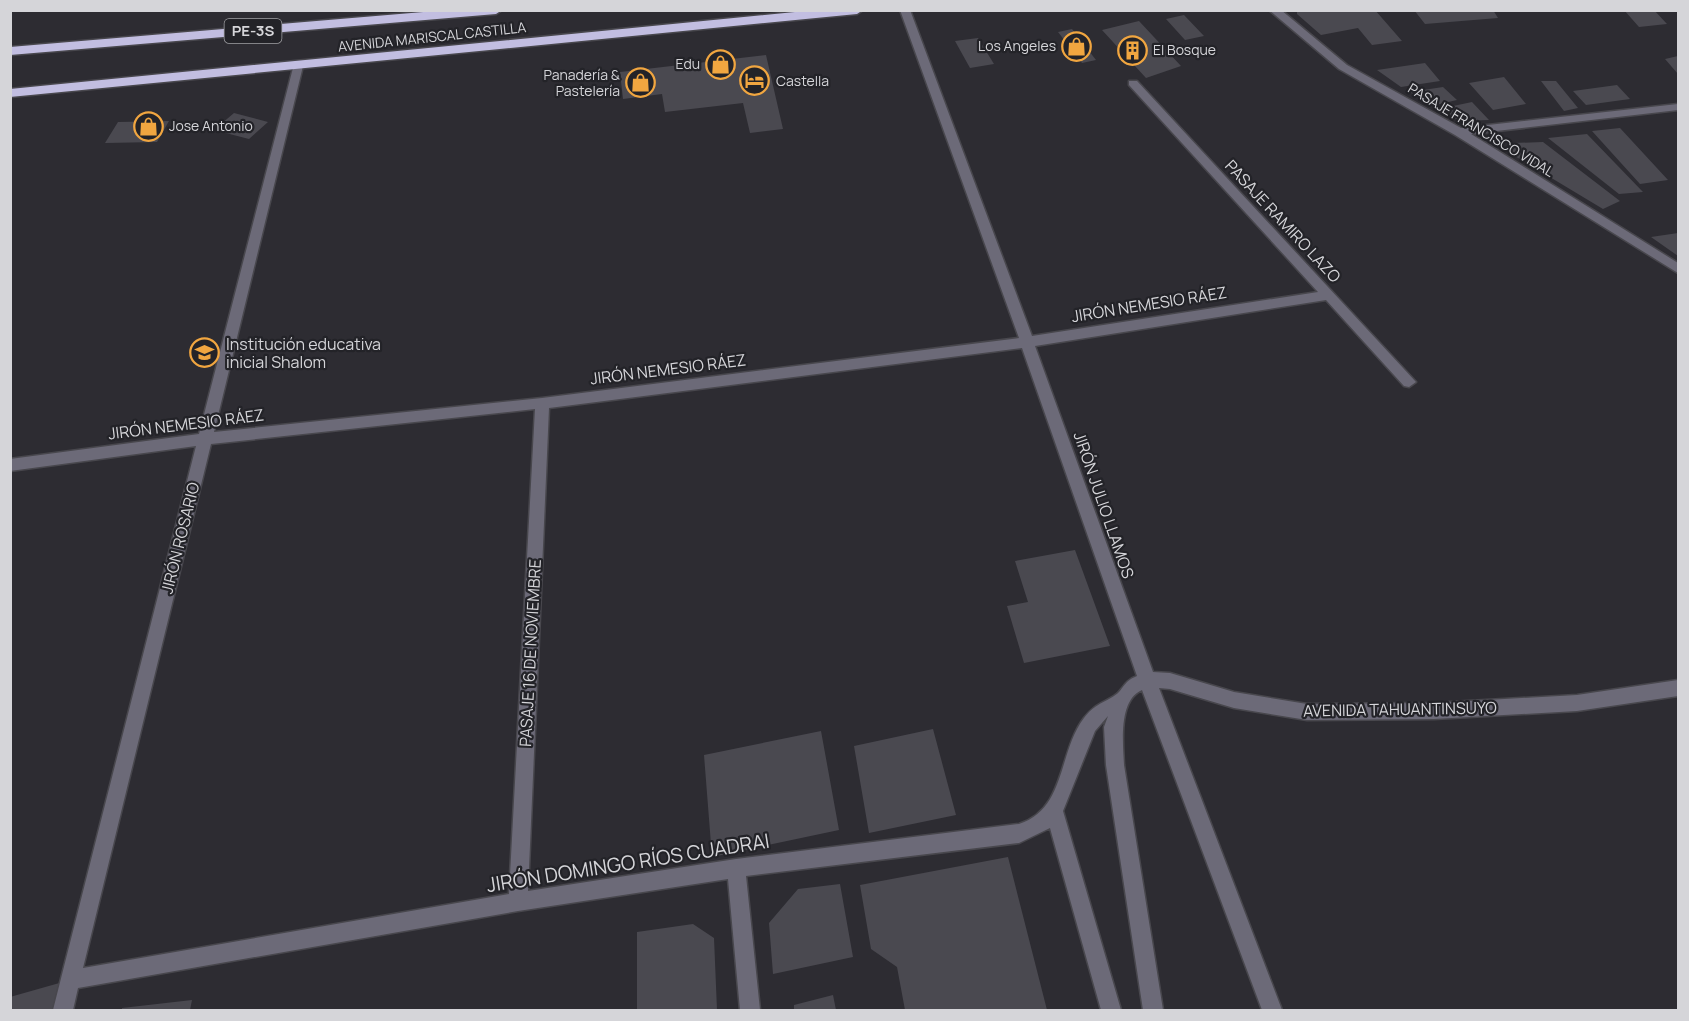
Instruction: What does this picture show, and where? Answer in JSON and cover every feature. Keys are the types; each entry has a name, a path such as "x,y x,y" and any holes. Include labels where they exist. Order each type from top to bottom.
{"highway":[{"name":"AVENIDA MARISCAL CASTILLA","path":"10,51 418,14 496,10"},
{"name":"AVENIDA MARISCAL CASTILLA","path":"10,93 857,10"}],"street":[{"name":"JIRÓN JULIO LLAMOS","path":"905,10 1027,342 1147,680 1272,1011"},
{"name":"PASAJE FRANCISCO VIDAL","path":"1274,10 1343,67 1459,132 1678,269"},
{"name":"JIRÓN ROSARIO","path":"63,1011 298,66"},
{"name":"PASAJE RAMIRO LAZO","path":"1133,83 1409,382"},
{"path":"1459,132 1678,107"},
{"name":"JIRÓN NEMESIO RÁEZ","path":"10,465 205,439 542,403 1027,342 1329,295"},
{"name":"PASAJE 16 DE NOVIEMBRE","path":"518,903 542,403"},
{"path":"1147,680 1132,687 1122,700 1113,727 1115,765 1153,1011"},
{"name":"AVENIDA TAHUANTINSUYO","path":"1147,680 1170,681 1234,700 1307,712 1434,711 1576,704 1678,688"},
{"name":"JIRÓN DOMINGO RÍOS CUADRAI","path":"70,981 518,903 736,868 1023,833 1043,823 1054,810 1072,770 1081,740 1096,713 1108,704 1122,700"},
{"path":"1054,810 1111,1011"},
{"path":"736,868 750,1011"}],"building":[{"path":"1297,10 1375,10 1402,41 1372,45 1358,28 1321,35 1297,14"},
{"path":"1414,10 1493,10 1498,18 1425,24"},
{"path":"1624,10 1654,10 1667,24 1639,27"},
{"path":"1184,15 1204,36 1185,40 1166,19"},
{"path":"1139,21 1181,66 1146,78 1102,30"},
{"name":"Los Angeles","path":"1072,29 1096,60 1082,63 1058,32"},
{"path":"978,38 994,64 970,68 955,41"},
{"path":"766,55 783,129 750,133 743,103 665,112 662,94 623,99 620,72"},
{"path":"1678,56 1678,74 1665,59"},
{"path":"1425,63 1440,81 1401,87 1377,70"},
{"path":"1504,77 1526,104 1493,110 1469,83"},
{"path":"1541,81 1556,81 1578,108 1564,111"},
{"path":"1617,85 1630,99 1586,105 1573,91"},
{"path":"1443,87 1457,100 1431,106 1410,92"},
{"path":"1472,102 1489,120 1460,121 1439,109"},
{"path":"234,113 268,122 249,139 214,130"},
{"path":"169,121 157,142 105,143 118,122"},
{"path":"1620,128 1668,180 1640,184 1592,131"},
{"path":"1587,134 1643,192 1619,194 1548,138"},
{"path":"1543,142 1620,201 1603,209 1505,150 1513,143"},
{"path":"1678,233 1678,256 1651,237"},
{"path":"1075,550 1110,646 1024,663 1007,606 1028,602 1015,561"},
{"path":"933,729 956,815 869,833 854,746"},
{"path":"821,731 839,830 712,857 704,755"},
{"path":"1008,857 1047,1010 905,1010 897,967 871,949 860,885"},
{"path":"840,884 853,957 773,974 769,923 798,889"},
{"path":"693,924 714,938 717,1010 637,1010 637,932"},
{"path":"70,980 62,1010 10,1010 10,997"},
{"path":"833,995 836,1010 794,1010 794,1005"},
{"path":"192,1000 190,1010 122,1010 122,1008"}],"place":[{"name":"Los Angeles","path":"1077,46"},
{"name":"El Bosque","path":"1132,50"},
{"name":"Edu","path":"721,64"},
{"name":"Castella","path":"755,81"},
{"name":"Panadería & Pastelería","path":"641,83"},
{"name":"Jose Antonio","path":"148,126"},
{"name":"Institución educativa inicial Shalom","path":"205,353"}]}
